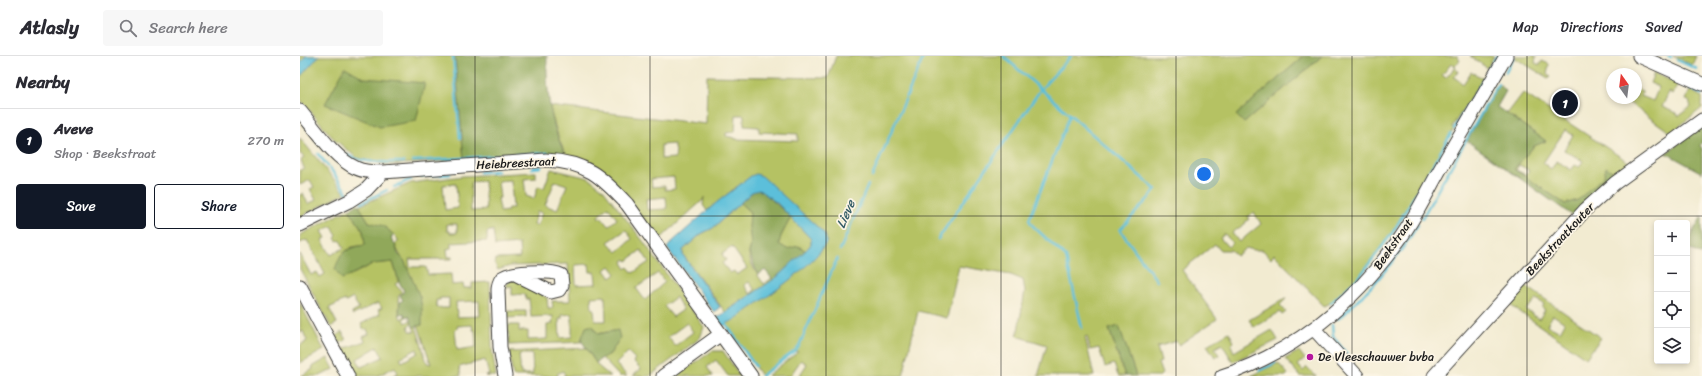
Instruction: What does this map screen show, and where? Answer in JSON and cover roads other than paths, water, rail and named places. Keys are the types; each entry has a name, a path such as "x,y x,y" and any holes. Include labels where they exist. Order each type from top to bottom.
{"street":[{"name":"Beekstraat","path":"1222,376 1258,362 1284,348 1314,329 1359,290 1400,238 1506,56"},
{"path":"1639,56 1702,84"},
{"name":"Heiebreestraat","path":"300,111 343,161 367,172 488,163 560,160 580,166 606,181 627,204 751,376"},
{"name":"Beekstraatkouter","path":"1434,376 1586,209 1615,183 1702,120"},
{"path":"300,225 349,201 366,190 383,172"},
{"path":"505,376 500,348 498,290 499,283 503,277 515,274"},
{"path":"300,286 348,376"},
{"path":"1314,329 1357,376"},
{"path":"663,376 721,334"}],"water":[{"path":"306,56 319,56 300,77 300,64"},
{"path":"756,174 762,176 824,233 827,241 810,262 785,284 734,320 723,326 717,318 777,277 808,248 811,244 811,239 777,203 759,190 752,192 713,228 701,234 683,250 683,255 720,307 714,312 667,248 716,203 751,176"}],"waterway":[{"path":"453,56 460,138"},
{"path":"872,177 924,56"},
{"path":"1003,56 1156,190 1120,230 1157,281"},
{"path":"938,239 1041,89 1071,56"},
{"path":"1488,71 1497,56"},
{"path":"1506,72 1513,58"},
{"path":"1677,60 1697,69"},
{"path":"1454,129 1484,79"},
{"path":"1671,79 1679,83"},
{"path":"1422,218 1498,84"},
{"path":"1689,88 1702,94"},
{"path":"1070,115 1029,220 1033,226 1066,257 1082,328"},
{"path":"1331,303 1360,276 1393,232 1451,134"},
{"path":"413,161 548,153"},
{"path":"318,154 348,194"},
{"path":"347,155 368,161 404,162"},
{"path":"532,168 541,167"},
{"path":"480,172 497,171"},
{"path":"421,176 450,174"},
{"path":"394,187 411,179"},
{"name":"Lieve","path":"840,250 868,185"},
{"path":"361,203 387,190"},
{"path":"1338,319 1361,298 1382,275 1401,251 1418,225"},
{"path":"761,376 795,351 799,346 837,259"},
{"path":"726,324 755,366"},
{"path":"1332,325 1333,336 1353,362"},
{"path":"1260,370 1275,363"}],"place":[{"name":"Aveve","path":"1565,103"},
{"name":"De Vleeschauwer bvba","path":"1310,357"}]}
